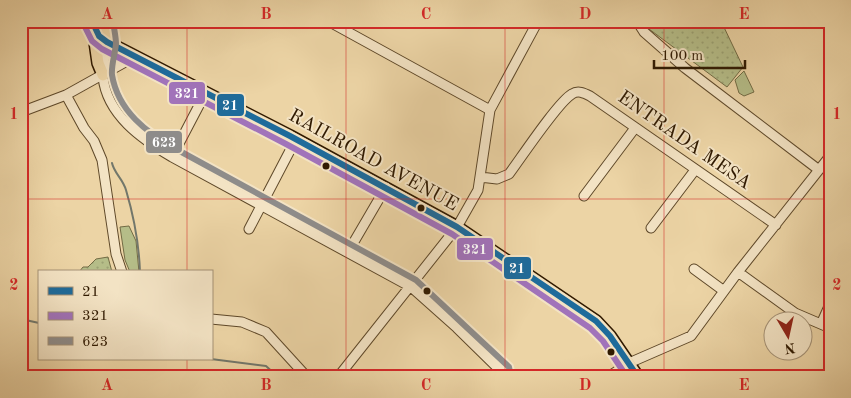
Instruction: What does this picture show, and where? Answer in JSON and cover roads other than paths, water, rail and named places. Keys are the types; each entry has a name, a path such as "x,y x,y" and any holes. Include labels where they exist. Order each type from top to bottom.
{"main road":[{"name":"RAILROAD AVENUE","path":"96,23 99,36 107,42 386,187 457,227 596,321 638,377"},
{"path":"96,23 98,63 103,74"}],"street":[{"path":"328,21 490,110"},
{"path":"608,377 629,363 691,336 738,272 826,163 685,68 644,32 637,21"},
{"path":"338,377 457,227 476,196 490,110 534,22"},
{"path":"107,42 103,74 111,100 131,129 146,142 411,287 458,328 502,375"},
{"path":"21,112 66,95 136,56"},
{"path":"172,157 206,92"},
{"name":"ENTRADA MESA","path":"480,177 498,179 508,174 572,94 580,92 590,96 776,225"},
{"path":"66,95 80,122 94,141 102,160 117,257 121,270"},
{"path":"584,196 635,128"},
{"path":"249,230 296,140"},
{"path":"651,228 696,170"},
{"path":"348,252 386,187"},
{"path":"694,269 724,291"},
{"path":"738,272 796,313 830,328"},
{"path":"821,324 830,304"},
{"path":"212,319 242,322 266,332 307,377"}],"waterway":[{"path":"112,163 125,186 129,200 134,220 140,270"},
{"path":"21,319 38,323"},
{"path":"212,359 266,366 278,377"}]}
